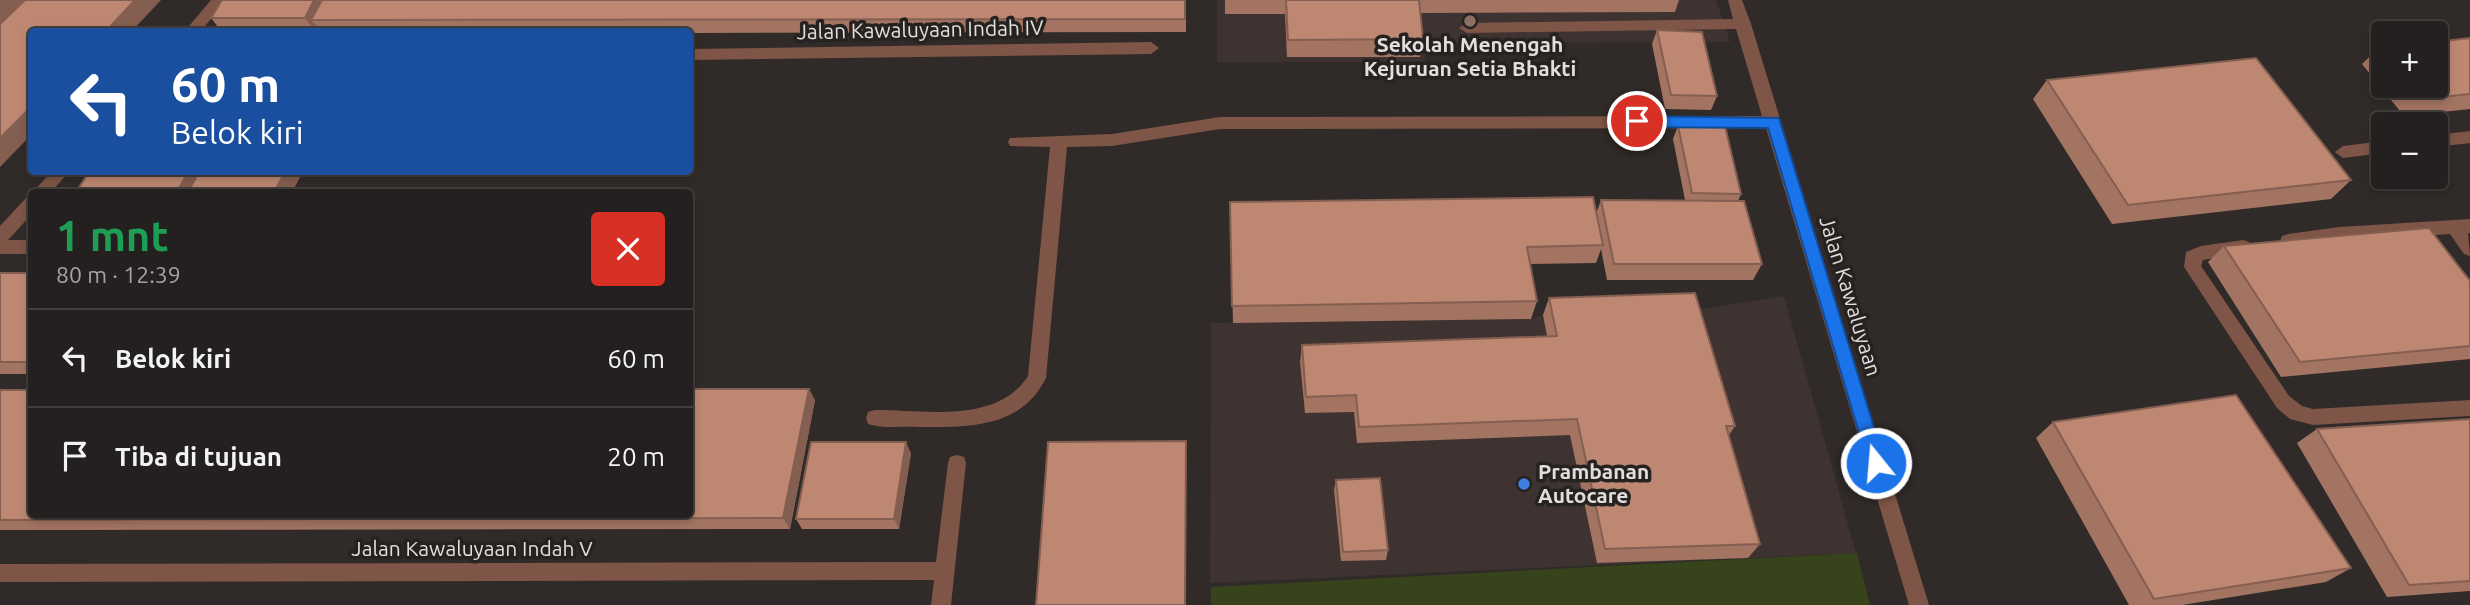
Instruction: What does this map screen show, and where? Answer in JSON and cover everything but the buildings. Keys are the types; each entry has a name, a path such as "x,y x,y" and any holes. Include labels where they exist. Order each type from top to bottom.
{"street":[{"path":"195,28 220,0"},
{"name":"Jalan Kawaluyaan","path":"1735,0 1919,605"},
{"path":"1467,28 1743,24"},
{"name":"Jalan Kawaluyaan Indah IV","path":"693,55 1151,48"},
{"path":"1016,142 1112,140 1220,123 1773,122"},
{"path":"2448,140 2470,137"},
{"path":"875,418 989,415 1015,405 1028,393 1037,378 1059,141"},
{"path":"2343,152 2371,149"},
{"path":"44,189 58,175"},
{"path":"0,237 28,207"},
{"path":"2470,249 2462,227 2339,234 2201,253 2192,257 2193,267 2283,402 2297,413 2313,417 2470,408"},
{"path":"0,247 28,247"},
{"path":"941,605 957,463"},
{"name":"Jalan Kawaluyaan Indah V","path":"0,573 945,571"}],"shaded area":[{"name":"Sekolah Menengah Kejuruan Setia Bhakti","path":"1217,0 1716,0 1730,42 1424,43 1425,62 1217,62"},
{"name":"Prambanan Autocare","path":"1784,296 1856,553 1210,583 1211,323 1531,319 1543,315 1695,310"}],"green space":[{"path":"1857,553 1870,605 1211,605 1211,587"}],"place":[{"name":"Sekolah Menengah Kejuruan Setia Bhakti","path":"1470,21"},
{"name":"Prambanan Autocare","path":"1524,484"}],"route":[{"path":"1637,121 1773,122 1876,463"}]}
